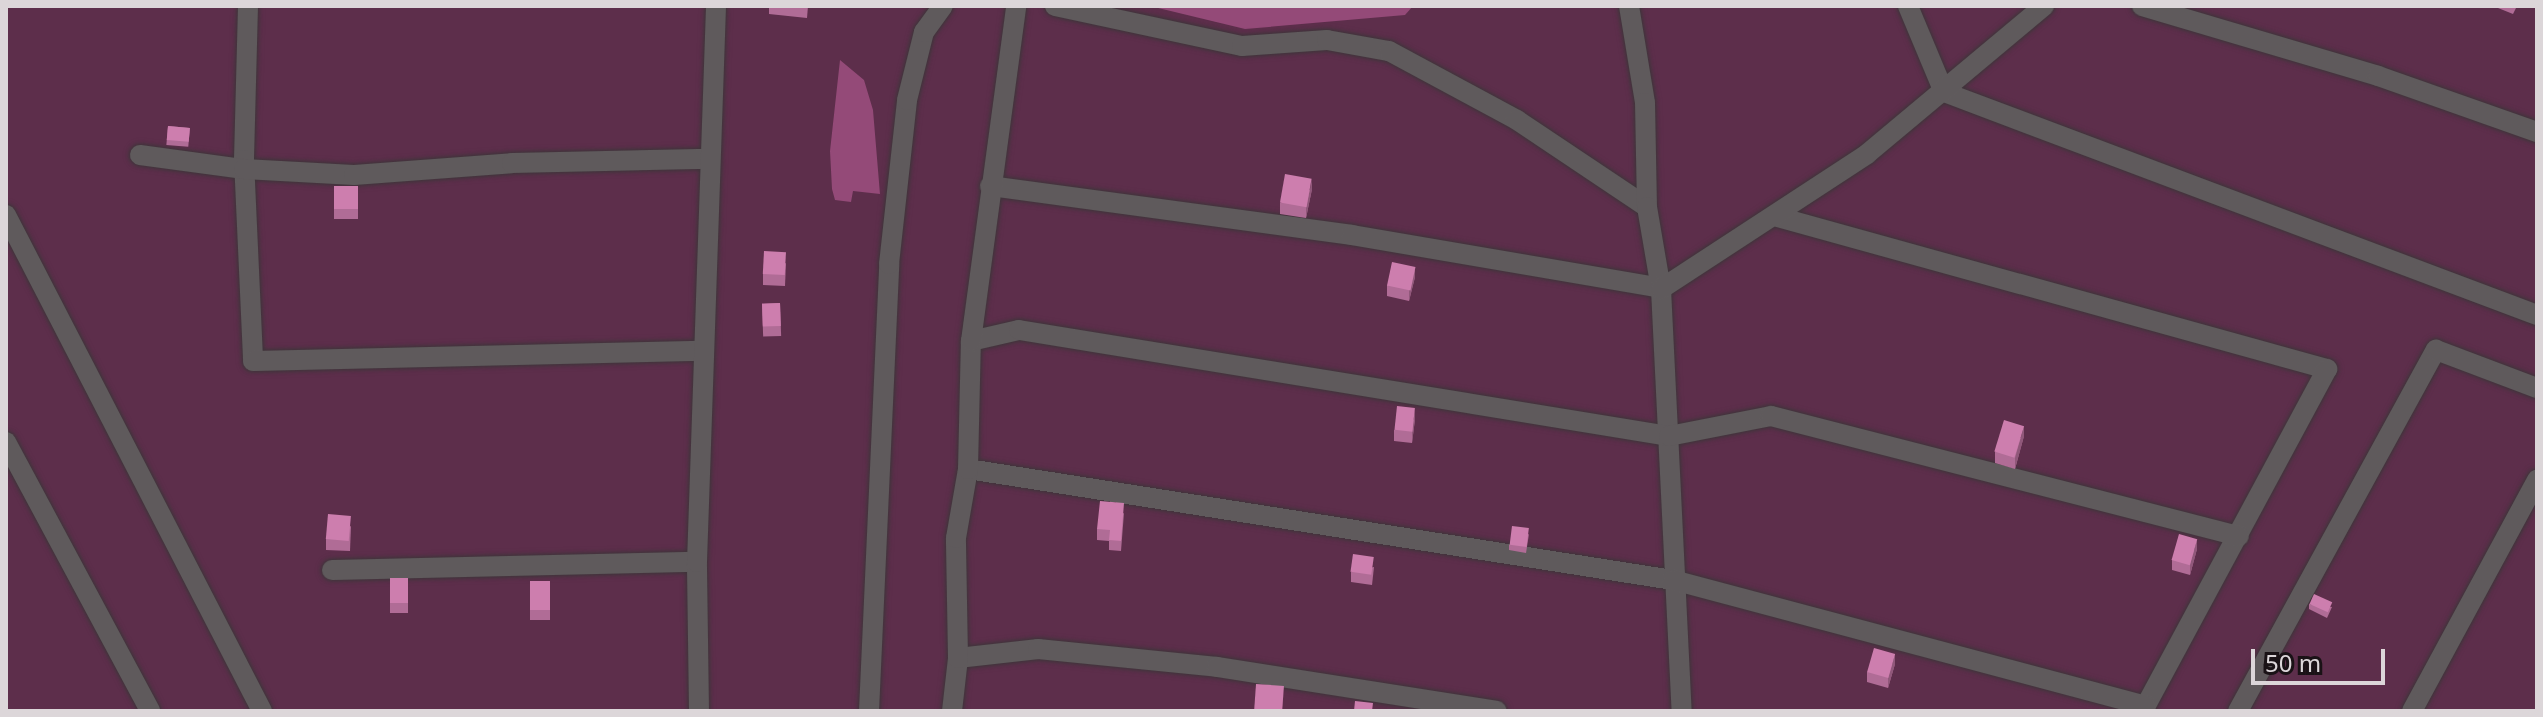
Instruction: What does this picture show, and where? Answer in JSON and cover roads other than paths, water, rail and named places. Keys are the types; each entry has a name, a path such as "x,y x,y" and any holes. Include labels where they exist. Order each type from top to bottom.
{"street":[{"path":"248,6 244,169 253,361 703,351"},
{"path":"699,711 697,562 716,6"},
{"path":"869,711 889,264 907,100 924,32 943,6"},
{"path":"952,711 958,658 956,538 968,469 971,341 1016,6"},
{"path":"1055,6 1242,46 1327,40 1389,51 1517,120 1647,207"},
{"path":"1629,6 1645,103 1647,207 1658,288 1669,436 1673,580 1682,711"},
{"path":"1908,6 1944,92 2537,315"},
{"path":"990,186 1352,235 1658,288 1778,217 1944,92 2044,6"},
{"path":"2142,6 2378,76 2537,132"},
{"path":"140,155 244,169 354,175 512,163 710,159"},
{"path":"6,215 262,711"},
{"path":"968,469 1673,580 2144,709 2327,369 1778,217"},
{"path":"971,341 1019,330 1669,436 1771,416 2239,536"},
{"path":"2238,711 2436,350 2537,388"},
{"path":"6,442 150,711"},
{"path":"2412,711 2537,480"},
{"path":"332,570 697,562"},
{"path":"958,658 1038,649 1217,667 1497,711"}]}
